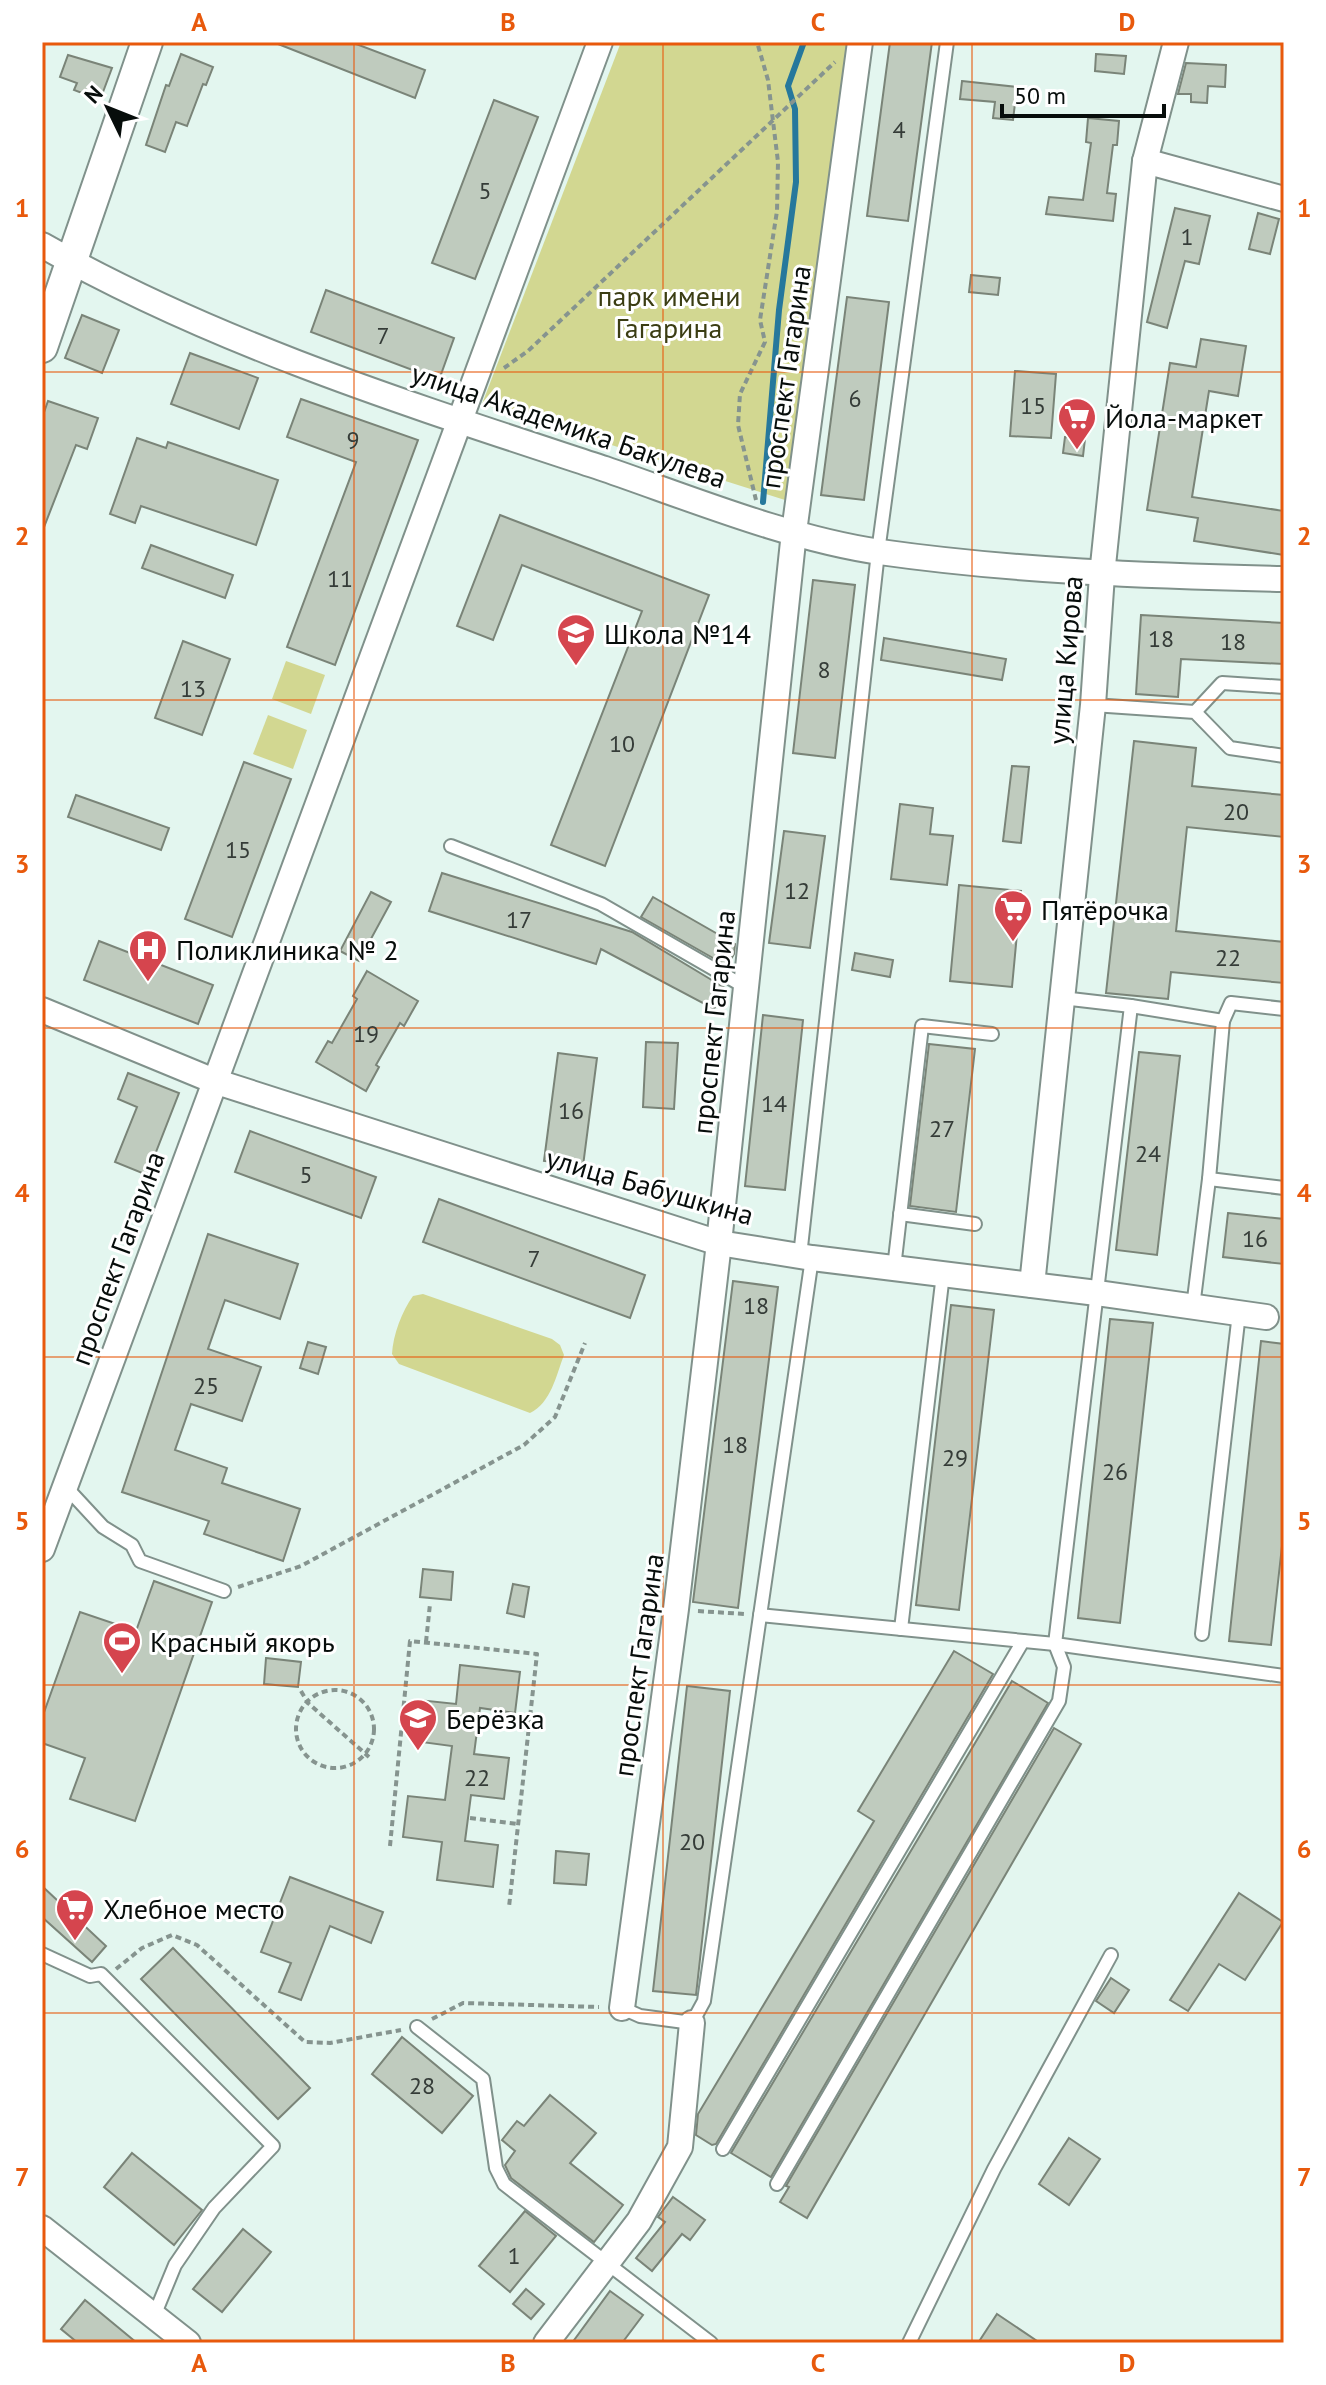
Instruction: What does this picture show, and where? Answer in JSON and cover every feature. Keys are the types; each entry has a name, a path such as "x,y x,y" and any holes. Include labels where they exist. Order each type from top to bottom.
{"street":[{"path":"42,347 147,42"},
{"name":"проспект Гагарина","path":"42,1549 600,42"},
{"name":"проспект Гагарина","path":"622,2008 676,1609 719,1243 794,532 860,42"},
{"name":"улица Кирова","path":"1032,1285 1093,705 1102,575 1145,161 1176,42"},
{"path":"1145,161 1284,199"},
{"name":"улица Академика Бакулева","path":"42,245 256,348 461,421 794,532 878,552 1102,575 1284,579"},
{"name":"улица Бабушкина","path":"42,1010 214,1081 719,1243 1266,1317"},
{"path":"546,2343 639,2221 680,2147 692,2023"},
{"path":"42,2228 188,2343"}],"lane":[{"path":"622,2008 640,2016 692,2023 704,2001 760,1615 806,1257 878,552 947,42"},
{"path":"1195,712 1222,683 1284,687"},
{"path":"1093,705 1195,712 1230,748 1284,756"},
{"path":"451,846 601,904 747,988"},
{"path":"1062,998 1223,1021"},
{"path":"1193,1307 1209,1179 1223,1021 1231,1003 1284,1009"},
{"path":"777,2184 1059,1701 1064,1667 1055,1644 1131,1006"},
{"path":"894,1268 922,1026 992,1034"},
{"path":"1209,1179 1284,1188"},
{"path":"900,1214 975,1224"},
{"path":"901,1629 943,1274"},
{"path":"1202,1634 1239,1313"},
{"path":"65,1486 103,1527 132,1545 140,1561 224,1591"},
{"path":"760,1615 1055,1644 1284,1676"},
{"path":"723,2149 1023,1641"},
{"path":"42,1954 90,1976 101,1974 273,2146 214,2208 175,2265 154,2316"},
{"path":"909,2343 994,2169 1111,1955"},
{"path":"417,2027 483,2079 496,2168 504,2184 711,2343"}],"path":[{"path":"757,42 775,121 777,211 760,320 765,342 740,394 738,425 762,522"},
{"path":"472,390 528,351 808,87"},
{"path":"224,1591 301,1566 524,1445 555,1417 585,1343"},
{"path":"426,1642 430,1604"},
{"path":"676,1609 760,1615"},
{"path":"390,1846 410,1641 537,1654 509,1907"},
{"path":"338,1689 355,1694 367,1705 374,1721 373,1739 367,1756 340,1768 325,1768 311,1761 296,1738 295,1725 306,1701 321,1691 338,1689"},
{"path":"301,1691 306,1701 367,1756"},
{"path":"470,1818 518,1824"},
{"path":"101,1974 112,1971 142,1948 172,1935 197,1945 305,2042 330,2043 417,2027 463,2003 622,2008"}],"green space":[{"name":"парк имени Гагарина","path":"621,42 851,42 785,500 482,404"},
{"path":"286,661 325,675 311,714 272,699"},
{"path":"268,715 307,730 293,769 253,754"},
{"path":"423,1294 552,1339 560,1345 564,1355 543,1403 530,1413 399,1364 392,1354 399,1324 413,1296"}],"building":[{"path":"273,42 351,42 425,70 415,98"},
{"path":"890,42 932,42 908,221 867,216"},
{"path":"181,54 213,67 187,126 176,122 165,152 146,145 166,85 169,86"},
{"path":"1096,54 1126,56 1124,74 1095,71"},
{"path":"68,55 112,68 100,100 74,90 77,83 60,77"},
{"path":"1186,63 1226,65 1225,87 1208,86 1207,103 1191,102 1191,94 1178,94"},
{"path":"962,81 1017,87 1013,120 993,118 995,102 960,99"},
{"path":"494,100 538,117 475,279 432,263"},
{"path":"1088,118 1119,121 1107,193 1116,194 1113,221 1046,214 1049,197 1083,200 1091,143 1086,142"},
{"path":"1175,208 1210,216 1199,264 1185,261 1167,328 1147,322"},
{"path":"1258,213 1279,219 1270,254 1249,249"},
{"path":"971,275 1000,278 998,295 969,292"},
{"path":"326,290 454,338 439,380 311,332"},
{"path":"847,297 889,302 864,500 821,495"},
{"path":"82,315 119,330 102,373 65,358"},
{"path":"1201,339 1246,346 1238,396 1209,391 1192,497 1284,511 1284,555 1194,541 1198,518 1147,510 1170,363 1196,367"},
{"path":"190,353 258,378 239,429 171,404"},
{"path":"1015,371 1056,374 1051,438 1010,436"},
{"path":"301,399 418,440 335,665 287,647 356,462 287,437"},
{"path":"48,401 98,418 87,449 76,445 44,527 42,418"},
{"path":"1065,437 1085,439 1083,456 1063,453"},
{"path":"137,438 166,448 168,442 278,480 256,545 141,506 135,523 110,514"},
{"name":"Школа №14","path":"500,515 709,595 605,866 551,845 642,611 522,565 493,640 457,626"},
{"path":"151,545 233,575 225,598 142,568"},
{"path":"813,580 855,585 835,758 793,753"},
{"path":"1141,615 1284,623 1284,664 1181,659 1178,697 1136,694"},
{"path":"884,638 1006,659 1002,680 881,660"},
{"path":"183,641 230,659 202,735 155,718"},
{"path":"1134,741 1196,748 1192,786 1284,795 1284,837 1187,827 1176,931 1284,942 1284,983 1171,972 1168,999 1106,993"},
{"path":"244,762 291,779 232,937 185,919"},
{"path":"1012,766 1029,767 1021,843 1003,841"},
{"path":"76,795 169,828 161,850 68,817"},
{"path":"900,804 933,808 930,834 953,836 947,885 891,879"},
{"path":"784,831 825,836 810,948 769,943"},
{"path":"442,873 632,932 725,988 714,1009 601,949 596,964 429,911"},
{"path":"959,885 1021,891 1012,987 950,981"},
{"path":"371,892 391,902 359,961 340,951"},
{"path":"653,897 735,944 734,954 727,966 641,917"},
{"name":"Поликлиника № 2","path":"99,941 213,985 198,1024 84,980"},
{"path":"855,953 893,960 890,977 852,970"},
{"path":"367,971 418,1001 404,1026 400,1023 376,1065 379,1067 366,1091 316,1062 328,1041 332,1043 357,999 353,996"},
{"path":"763,1015 803,1020 785,1190 745,1186"},
{"path":"646,1042 678,1043 674,1109 643,1107"},
{"path":"929,1044 975,1049 956,1212 910,1206"},
{"path":"1139,1052 1180,1056 1157,1255 1116,1250"},
{"path":"558,1053 597,1058 583,1166 544,1161"},
{"path":"128,1073 179,1093 147,1175 115,1162 137,1107 118,1099"},
{"path":"250,1131 376,1177 361,1218 235,1172"},
{"path":"439,1199 645,1275 630,1318 423,1242"},
{"path":"1228,1213 1284,1219 1284,1264 1223,1257"},
{"path":"208,1234 298,1264 280,1319 225,1300 208,1349 261,1367 242,1421 191,1404 175,1450 227,1468 222,1483 300,1509 283,1561 204,1534 209,1521 122,1492"},
{"path":"733,1281 778,1287 738,1608 693,1602"},
{"path":"951,1305 994,1310 959,1610 916,1605"},
{"path":"1110,1319 1153,1323 1120,1623 1078,1618"},
{"path":"1261,1341 1284,1344 1284,1528 1271,1645 1229,1641"},
{"path":"308,1342 326,1347 318,1374 300,1368"},
{"path":"423,1569 453,1572 451,1600 420,1597"},
{"name":"Красный якорь","path":"154,1581 212,1602 135,1821 70,1799 85,1758 42,1743 42,1718 80,1612 136,1631"},
{"path":"513,1584 529,1587 524,1617 507,1613"},
{"path":"954,1651 993,1674 716,2144 712,2145 696,2135 698,2114 874,1821 858,1811"},
{"path":"266,1658 301,1662 298,1687 264,1684"},
{"name":"Берёзка","path":"460,1665 520,1672 515,1713 480,1708 474,1754 509,1758 504,1799 471,1795 465,1841 498,1845 493,1887 437,1880 442,1842 403,1837 408,1796 445,1800 452,1746 414,1741 419,1700 456,1704"},
{"path":"1012,1681 1048,1703 771,2177 731,2153"},
{"path":"687,1686 730,1691 696,1995 653,1991"},
{"path":"1054,1728 1081,1744 807,2218 780,2202 789,2187 786,2186"},
{"path":"556,1851 589,1854 586,1885 554,1883"},
{"path":"290,1877 383,1912 371,1943 330,1926 301,2000 279,1992 291,1963 261,1952"},
{"path":"42,1886 106,1946 92,1962 42,1917"},
{"path":"1239,1893 1283,1922 1245,1980 1219,1964 1188,2011 1170,2000"},
{"path":"173,1948 310,2088 278,2119 141,1979"},
{"path":"1111,1978 1129,1990 1114,2013 1096,2001"},
{"path":"402,2037 473,2096 442,2133 372,2074"},
{"path":"550,2095 596,2133 570,2163 623,2205 594,2242 511,2178 505,2165 515,2151 502,2140 517,2121 524,2126"},
{"path":"1069,2138 1100,2159 1069,2205 1039,2184"},
{"path":"132,2153 202,2210 174,2245 104,2187"},
{"path":"673,2197 705,2220 690,2240 682,2234 652,2271 636,2258 665,2222 658,2217"},
{"path":"525,2211 556,2236 510,2292 479,2266"},
{"path":"243,2229 271,2252 222,2312 193,2289"},
{"path":"526,2289 544,2304 531,2319 513,2304"},
{"path":"610,2291 643,2315 622,2343 572,2343"},
{"path":"85,2300 137,2343 78,2343 61,2329"},
{"path":"997,2314 1040,2343 978,2343"}],"waterway":[{"path":"763,502 779,310 796,182 795,109 788,86 804,42"}],"place":[{"name":"Йола-маркет","path":"1077,451"},
{"name":"Школа №14","path":"576,667"},
{"name":"Пятёрочка","path":"1013,943"},
{"name":"Поликлиника № 2","path":"148,983"},
{"name":"Красный якорь","path":"122,1675"},
{"name":"Берёзка","path":"418,1752"},
{"name":"Хлебное место","path":"75,1942"}]}
